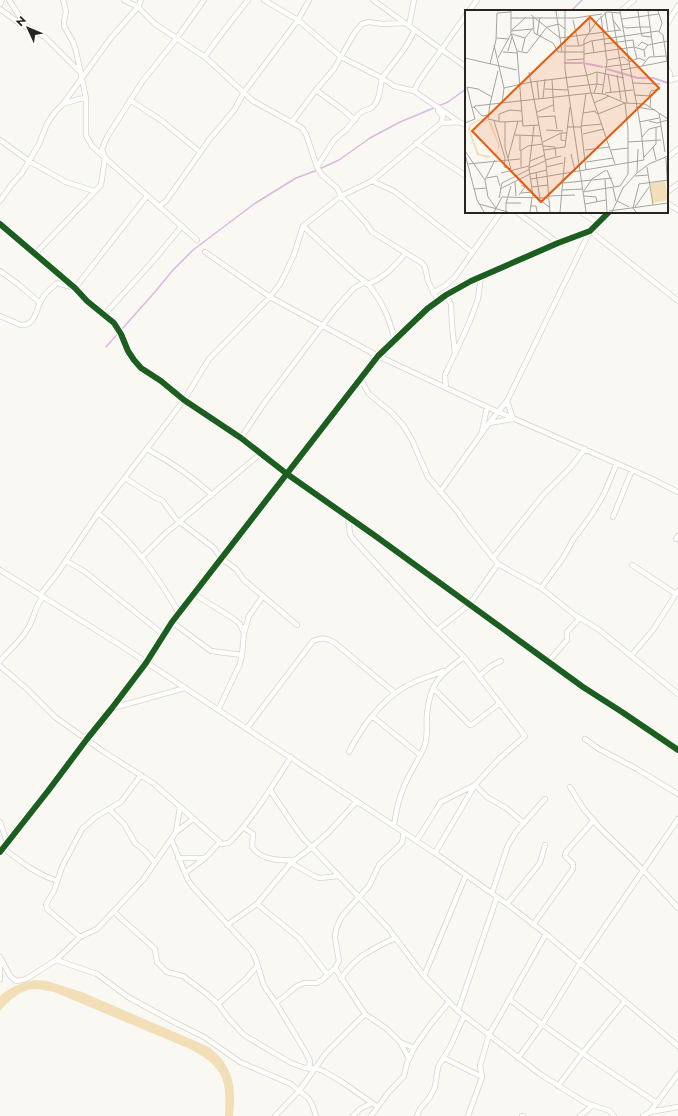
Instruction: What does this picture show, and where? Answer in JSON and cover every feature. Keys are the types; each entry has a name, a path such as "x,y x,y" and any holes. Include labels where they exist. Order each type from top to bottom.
{"street":[{"path":"0,4 2,0"},
{"path":"9,0 27,27"},
{"path":"63,0 66,11 64,26 73,42 86,98 86,135 88,140 104,158 197,240"},
{"path":"124,0 138,7 155,24 205,57 253,101 265,109 302,128 306,134 317,167 322,175 337,188 341,196 366,223 372,232 422,263 425,267 433,293 438,301"},
{"path":"0,200 22,173 39,144 47,124 55,112 63,104 110,39 138,7 141,0"},
{"path":"35,254 101,185 104,158 102,149 103,144 142,82 177,38 204,0"},
{"path":"205,57 219,36 248,0"},
{"path":"264,0 298,20 341,57 382,78 394,86 414,91 458,122 465,125"},
{"path":"159,206 166,201 200,152 235,109 244,92 298,20 309,0"},
{"path":"374,0 465,66"},
{"path":"409,26 414,0"},
{"path":"470,10 477,0"},
{"path":"622,10 634,0"},
{"path":"668,22 678,6"},
{"path":"0,9 27,27 46,37 80,72"},
{"path":"414,91 465,16"},
{"path":"292,122 334,69 355,32 362,24 370,22 382,24 404,22"},
{"path":"317,167 334,140 347,129 362,112 372,108 379,95 382,78 405,48 415,30"},
{"path":"668,70 670,74 668,81"},
{"path":"668,81 678,78"},
{"path":"316,90 342,108 355,120"},
{"path":"63,104 86,98"},
{"path":"130,100 162,121 200,152"},
{"path":"439,108 438,111 443,116 441,123"},
{"path":"0,661 30,626 35,609 41,600 40,595 66,561 98,513 184,400 209,359 270,297 280,284 294,255 303,226 341,196 372,181 441,123 458,122"},
{"path":"0,140 29,161 66,182 94,192"},
{"path":"416,143 465,175"},
{"path":"668,157 678,149"},
{"path":"372,181 394,191 472,252"},
{"path":"668,191 678,184"},
{"path":"75,288 147,196"},
{"path":"668,204 678,210"},
{"path":"433,293 455,277 500,213"},
{"path":"518,213 558,244"},
{"path":"583,213 598,223"},
{"path":"440,492 489,423 507,401 590,231 608,213"},
{"path":"0,224 75,288 118,329 128,351 141,368 161,381 184,400 241,438 287,474 583,687 678,750"},
{"path":"104,315 153,261 182,226"},
{"path":"303,226 356,275 368,284 378,296 389,317 395,341"},
{"path":"57,881 29,869 2,850 146,663 172,622 361,380 378,356 427,309 446,295 481,277 590,231"},
{"path":"590,231 678,301"},
{"path":"205,252 270,297 324,325 378,356 513,419 617,463 678,492"},
{"path":"241,438 265,402 335,309 354,288 362,283 368,284 380,279 406,253"},
{"path":"0,272 40,303"},
{"path":"446,388 445,375 470,321 478,299 481,277"},
{"path":"0,316 21,325 25,325 33,319 46,294 57,283 75,288"},
{"path":"446,295 451,304 455,354"},
{"path":"361,380 369,394 391,412 408,432 428,477 458,512 498,564 541,588 580,618 598,629 678,694"},
{"path":"507,401 513,419"},
{"path":"481,436 487,407"},
{"path":"489,423 513,419"},
{"path":"578,446 580,455"},
{"path":"147,449 196,480 212,495"},
{"path":"493,558 544,495 570,468 585,449"},
{"path":"142,558 180,522 260,454"},
{"path":"541,588 592,514 604,494 617,463"},
{"path":"613,517 632,470"},
{"path":"125,478 156,498 162,500 180,522 214,548 222,558 236,569 244,580 297,626"},
{"path":"98,513 115,527 142,558 162,583 179,613"},
{"path":"348,517 350,534 354,540 464,657 525,736 498,760 476,785 435,853"},
{"path":"66,561 84,571 164,635"},
{"path":"437,630 469,605 498,564"},
{"path":"631,656 653,630 677,592 632,565"},
{"path":"0,570 247,728 417,840 492,893 546,934 678,1046"},
{"path":"194,594 240,624 247,626"},
{"path":"218,710 236,675 242,655 244,633 249,616 263,596"},
{"path":"548,662 568,640 567,632 580,618"},
{"path":"172,622 211,651 242,655"},
{"path":"240,624 244,633"},
{"path":"247,728 313,641 320,637 335,643 395,693"},
{"path":"349,752 360,731 372,716 395,693 408,685 445,670 464,657"},
{"path":"479,676 491,666 501,661"},
{"path":"0,666 26,688 50,713 104,752 158,786 180,808 220,842 226,844 229,843 243,827 270,790 291,757"},
{"path":"394,825 402,790 420,755 427,737 427,714 432,688 445,670"},
{"path":"112,708 185,688"},
{"path":"432,688 470,725 500,702"},
{"path":"372,716 420,755"},
{"path":"585,739 599,749 678,794"},
{"path":"80,937 46,907 46,904 54,891 62,867 82,829 97,816 121,802 141,775"},
{"path":"476,785 487,797 506,808 524,823"},
{"path":"417,840 441,802 476,785"},
{"path":"570,787 583,808 678,908"},
{"path":"270,790 296,829 388,928 424,976 458,1011 518,1058 558,1086 592,1106 610,1111 614,1116"},
{"path":"492,893 508,845 516,832 545,799"},
{"path":"227,925 257,904 292,862 312,847 341,820 357,801"},
{"path":"176,832 180,808"},
{"path":"110,809 124,824 135,843 146,852 155,863"},
{"path":"0,957 10,976 16,981 23,980 56,960 80,937 97,929 114,912 143,880 176,832 193,819"},
{"path":"518,1058 542,1025 580,963 678,819"},
{"path":"533,924 573,869 573,864 564,855 594,820"},
{"path":"0,822 7,842"},
{"path":"243,827 253,834 252,847 261,855 278,861 292,862 316,877 339,876"},
{"path":"276,1003 297,986 304,983 318,983 335,968 339,961 336,938 338,925 342,916 369,886 379,865 402,843 404,832"},
{"path":"171,839 178,858 193,887 252,951 264,986 309,1058 312,1069"},
{"path":"185,873 205,858 220,842"},
{"path":"507,904 540,863 544,845"},
{"path":"178,858 205,858"},
{"path":"424,976 466,875"},
{"path":"458,1011 497,897"},
{"path":"257,904 299,938 328,975"},
{"path":"114,912 155,949 156,962 167,972 183,976 218,1004 244,1036 291,1063 324,1071 378,1107"},
{"path":"468,1116 482,1077 480,1066 489,1036 546,934"},
{"path":"341,978 349,967 368,951 395,938"},
{"path":"56,960 97,974 128,996 204,1037 240,1062 283,1080 308,1098 312,1104 316,1116"},
{"path":"0,961 0,979"},
{"path":"218,1004 246,979 257,966"},
{"path":"335,968 365,1014 387,1029 400,1042 409,1058"},
{"path":"510,999 542,1025 582,1054 657,1102"},
{"path":"558,1086 625,1001"},
{"path":"372,1116 388,1093 404,1076 409,1058 414,1048 449,1002"},
{"path":"275,1116 299,1091 312,1069 337,1041 365,1014"},
{"path":"417,1116 420,1110 428,1102 435,1088 438,1068 450,1047 464,1016"},
{"path":"400,1042 414,1048"},
{"path":"444,1058 482,1077"},
{"path":"644,1116 650,1112 678,1074"},
{"path":"353,1116 372,1103"},
{"path":"580,1116 592,1106"},
{"path":"650,1112 678,1107"}],"shaded area":[{"path":"34,980 47,981 82,992 209,1047 224,1062 232,1078 234,1096 233,1116 225,1116 225,1092 221,1075 210,1062 190,1049 54,992 34,989 25,991 11,1000 0,1011 0,996 16,986"}],"waterway":[{"path":"572,10 582,0"},
{"path":"106,347 173,270 193,250 254,204 296,178 339,160 370,138 400,122 448,102 465,90"}],"cycle path":[{"path":"0,852 146,663 172,622 378,356 427,309 446,295 471,281 558,243 590,231 608,213"},
{"path":"0,224 114,323 121,334 128,351 141,368 161,381 184,400 241,438 287,474 374,535 583,687 678,750"}]}
